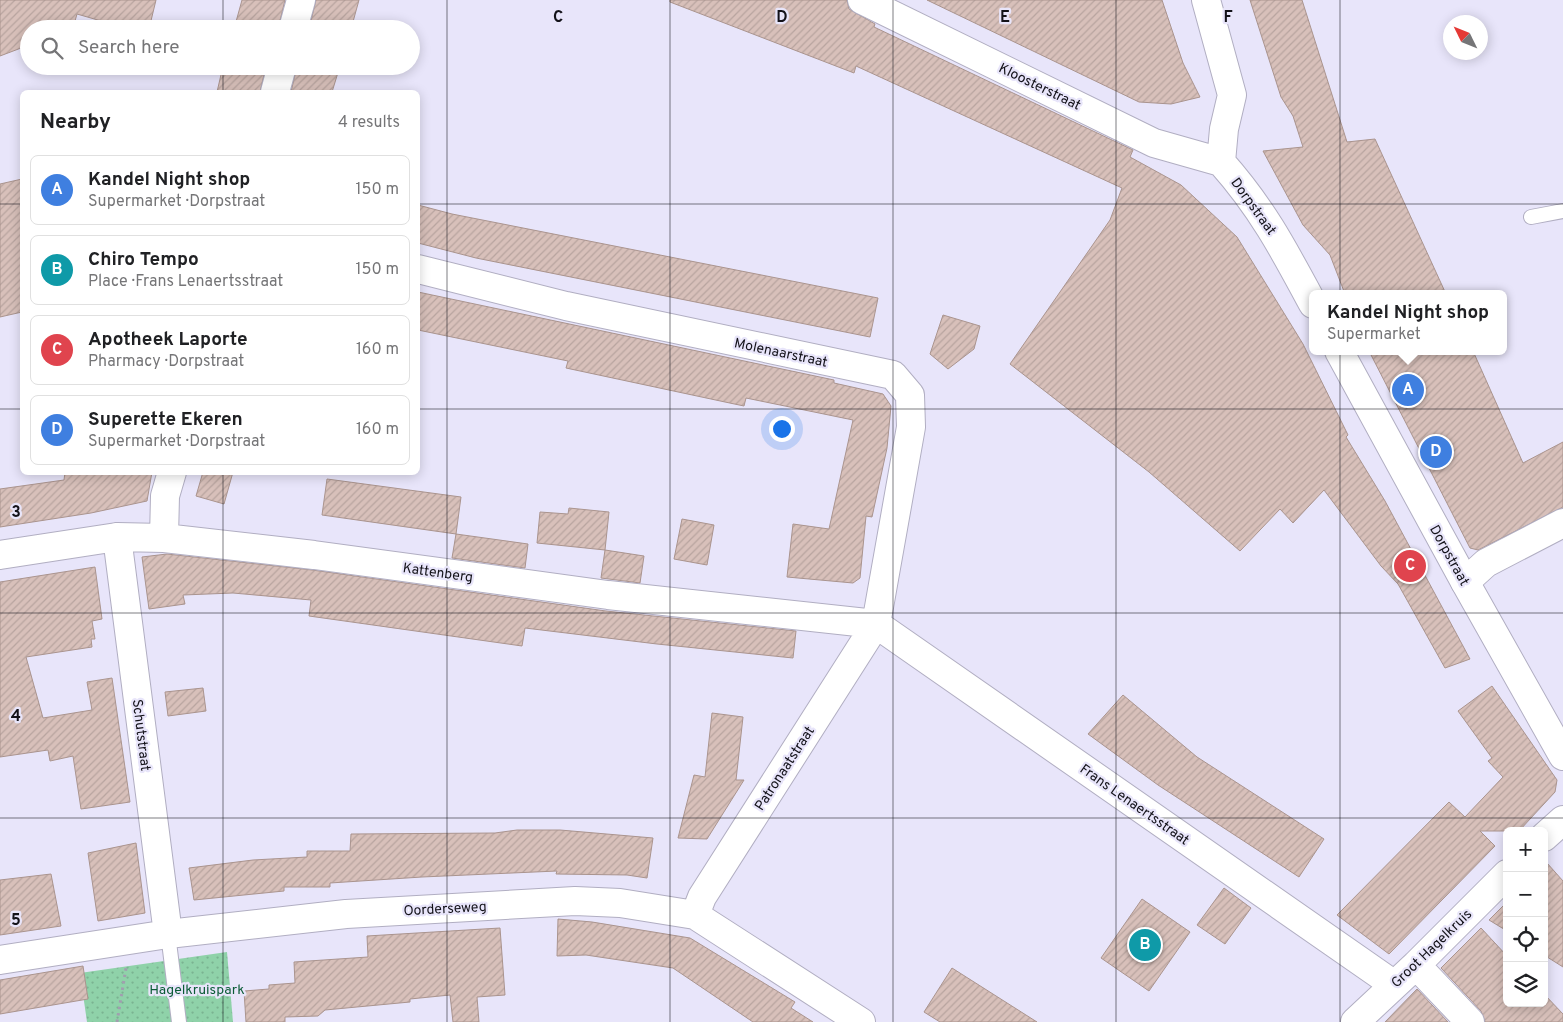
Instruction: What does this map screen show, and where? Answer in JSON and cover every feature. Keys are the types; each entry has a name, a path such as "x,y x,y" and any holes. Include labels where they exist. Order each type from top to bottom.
{"street":[{"path":"295,20 301,0"},
{"name":"Kloosterstraat","path":"862,0 1154,143 1221,162"},
{"path":"1206,0 1232,95 1224,129 1221,162"},
{"path":"276,90 280,75"},
{"name":"Dorpstraat","path":"1221,162 1248,193 1271,226 1309,297"},
{"name":"Molenaarstraat","path":"420,270 566,306 893,375 910,394 911,428 876,624"},
{"name":"Dorpstraat","path":"1341,355 1465,582 1563,756"},
{"path":"164,538 165,496 171,475"},
{"path":"1465,582 1486,563 1563,523"},
{"name":"Kattenberg","path":"0,556 117,537 164,538 314,555 608,595 876,624"},
{"name":"Schutstraat","path":"117,537 168,934"},
{"name":"Patronaatstraat","path":"695,915 702,897 876,624"},
{"name":"Frans Lenaertsstraat","path":"876,624 1394,984"},
{"path":"1548,833 1563,820"},
{"name":"Groot Hagelkruis","path":"1355,1022 1416,965 1503,878"},
{"name":"Oorderseweg","path":"0,960 168,934 346,914 575,901 620,904 695,915 861,1022"},
{"path":"1416,965 1470,1022"}],"lane":[{"path":"1531,217 1563,211"},
{"path":"168,934 179,1022"}],"path":[{"path":"117,1022 130,940"}],"green space":[{"name":"Hagelkruispark","path":"227,952 233,1022 87,1022 80,973"}],"building":[{"path":"0,0 156,0 151,20 98,20 77,14 75,20 20,20 20,48 0,56"},
{"path":"242,0 285,0 280,20 236,20"},
{"path":"316,0 359,0 353,20 311,20"},
{"path":"670,0 847,0 849,9 875,24 874,27 1133,150 1130,157 1181,185 1237,237 1303,344 1348,435 1346,437 1385,501 1470,659 1445,668 1398,584 1381,566 1324,490 1293,523 1280,509 1240,551 1149,472 1010,364 1110,220 1122,188 856,66 854,73 670,2"},
{"path":"927,0 1162,0 1183,63 1200,97 1171,104 1139,102"},
{"path":"1250,0 1302,0 1347,142 1375,139 1444,290 1343,290 1330,255 1303,225 1263,151 1303,147 1293,116 1281,97"},
{"path":"221,75 264,75 260,90 217,90"},
{"path":"295,75 337,75 333,90 291,90"},
{"path":"20,179 20,312 0,317 0,184"},
{"path":"420,206 452,214 878,298 870,337 476,258 420,244"},
{"path":"420,292 834,380 834,383 883,394 891,406 887,448 872,517 866,516 860,578 853,583 787,577 793,524 829,529 853,420 746,398 744,406 566,368 568,361 420,330"},
{"path":"943,315 980,326 974,349 948,369 930,354"},
{"path":"1371,355 1475,355 1523,463 1563,442 1563,507 1478,550 1470,548"},
{"path":"65,475 151,475 147,501 91,513 0,527 0,489 64,480"},
{"path":"202,475 232,475 224,504 196,496"},
{"path":"327,479 461,497 456,534 322,515"},
{"path":"569,508 609,512 605,550 537,543 540,512 568,514"},
{"path":"682,519 714,525 707,565 674,559"},
{"path":"456,534 528,544 525,568 452,558"},
{"path":"605,550 644,556 640,583 601,578"},
{"path":"167,554 312,570 606,611 796,631 793,658 525,628 522,646 309,616 311,600 233,593 183,595 185,604 149,609 142,557"},
{"path":"95,567 102,619 92,621 95,639 91,639 92,647 26,657 43,718 92,710 87,682 112,678 130,802 81,809 73,756 50,761 48,750 0,757 0,582"},
{"path":"1492,686 1557,780 1555,792 1523,827 1503,827 1503,831 1480,831 1495,846 1389,954 1337,915 1449,802 1465,817 1503,777 1488,761 1492,758 1458,711"},
{"path":"203,688 206,711 168,716 165,692"},
{"path":"1123,695 1197,757 1324,839 1299,877 1158,785 1088,734"},
{"path":"712,713 743,717 736,780 744,780 707,839 678,838 694,775 705,777"},
{"path":"517,830 560,830 653,838 647,878 627,875 556,874 557,871 422,877 330,883 330,887 284,887 284,891 194,900 189,868 253,860 307,857 307,851 350,851 351,834 495,833"},
{"path":"136,843 145,913 98,921 88,853"},
{"path":"1548,864 1563,881 1563,967 1548,958"},
{"path":"51,874 61,926 0,935 0,880"},
{"path":"1224,888 1251,908 1225,944 1197,925"},
{"path":"1142,899 1190,932 1149,991 1101,958"},
{"path":"1503,906 1503,929 1489,920"},
{"path":"558,919 592,922 690,938 795,1002 791,1008 813,1022 753,1022 673,968 586,955 557,956"},
{"path":"500,928 505,995 477,997 479,1022 453,1022 450,995 410,999 410,1002 325,1010 318,1016 285,1017 285,1022 246,1022 244,991 269,989 269,985 295,983 294,962 368,957 367,936"},
{"path":"1481,928 1503,952 1503,1007 1548,1007 1548,998 1563,1014 1563,1022 1485,1022 1481,1011 1441,968"},
{"path":"83,966 88,999 0,1014 0,980"},
{"path":"952,968 1037,1022 940,1022 924,1012"},
{"path":"1417,989 1448,1022 1385,1022"}],"place":[{"name":"Kandel Night shop","path":"1408,390"},
{"name":"Superette Ekeren","path":"1436,452"},
{"name":"Apotheek Laporte","path":"1410,566"},
{"name":"Chiro Tempo","path":"1145,945"}]}
